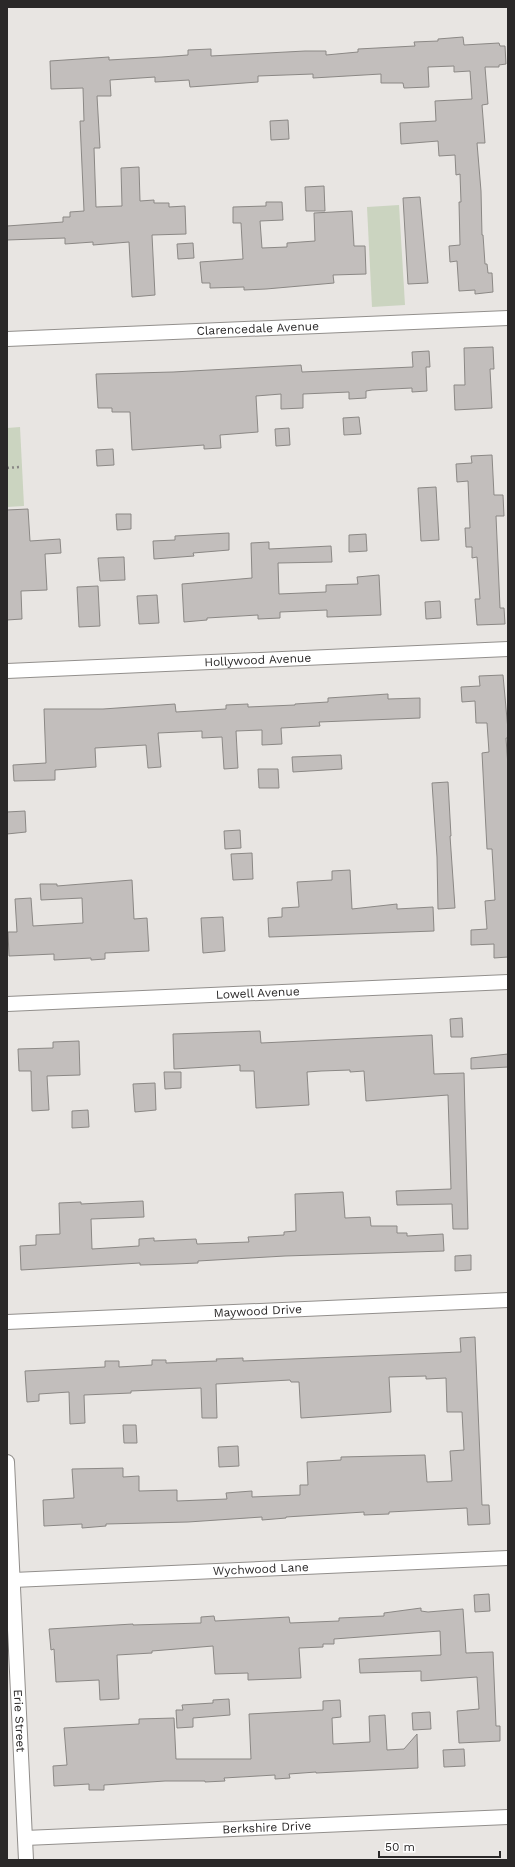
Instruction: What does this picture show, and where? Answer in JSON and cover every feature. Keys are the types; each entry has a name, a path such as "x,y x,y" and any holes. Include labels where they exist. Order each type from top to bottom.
{"street":[{"name":"Clarencedale Avenue","path":"7,340 508,318"},
{"name":"Hollywood Avenue","path":"7,671 508,649"},
{"name":"Lowell Avenue","path":"7,1004 508,982"},
{"name":"Maywood Drive","path":"7,1322 508,1300"},
{"name":"Erie Street","path":"7,1462 13,1580 12,1676 26,1860"},
{"name":"Wychwood Lane","path":"13,1580 508,1558"},
{"name":"Berkshire Drive","path":"25,1838 508,1817"}],"path":[{"path":"7,468 20,467"}],"green space":[{"path":"399,205 405,305 372,307 367,207"},
{"path":"20,427 24,506 7,507 7,428"}],"building":[{"path":"463,37 464,45 499,43 500,46 505,46 506,64 499,65 499,67 485,67 488,104 482,105 485,143 477,143 485,264 487,264 488,273 492,273 493,292 475,294 475,290 459,291 457,261 450,262 449,246 460,245 460,174 456,175 455,155 439,156 438,141 401,144 400,123 436,121 435,101 472,99 470,71 454,72 454,66 428,67 429,87 404,88 403,83 381,83 381,74 313,78 313,74 258,76 258,82 190,87 189,80 155,82 155,77 110,80 111,96 97,96 100,148 94,148 96,207 122,206 121,168 139,167 140,201 154,200 154,203 169,203 169,207 185,206 186,234 152,235 155,295 132,297 129,242 93,245 93,242 65,244 65,238 7,240 7,226 63,222 63,217 70,217 70,212 84,211 80,121 84,121 83,88 51,89 50,61 109,57 109,60 162,57 188,55 188,50 211,49 211,56 305,51 326,51 326,55 358,52 358,49 415,46 414,42 438,41 438,39"},
{"path":"288,120 289,139 271,140 270,121"},
{"path":"324,186 325,211 306,211 305,187"},
{"path":"420,197 428,283 408,284 403,198"},
{"path":"266,202 282,202 283,220 260,221 262,248 287,247 287,243 315,241 314,213 352,211 354,246 365,246 366,274 333,275 334,283 266,289 244,290 244,287 210,288 210,283 202,283 200,262 243,259 241,223 233,223 233,207 266,206"},
{"path":"193,243 194,258 178,259 177,244"},
{"path":"493,347 494,369 490,369 492,408 455,410 454,385 465,385 464,348"},
{"path":"429,351 430,367 426,367 427,391 412,392 412,388 372,390 366,391 366,398 349,399 349,392 303,394 303,408 281,409 281,394 256,396 258,432 220,435 221,448 204,449 204,445 132,450 130,412 112,412 112,408 98,408 96,374 173,372 301,365 302,372 413,367 412,352"},
{"path":"359,417 361,434 344,435 343,418"},
{"path":"289,428 290,445 276,446 275,429"},
{"path":"113,449 114,465 97,466 96,450"},
{"path":"492,455 494,495 503,495 504,516 496,516 500,608 504,608 505,624 477,625 475,599 480,599 477,557 472,558 472,547 466,547 465,528 470,528 468,481 457,482 456,464 472,463 471,456"},
{"path":"436,487 439,540 421,541 418,488"},
{"path":"28,509 30,541 60,539 61,553 45,554 47,590 21,591 22,619 7,620 7,510"},
{"path":"116,514 131,514 131,529 117,530"},
{"path":"229,533 229,550 193,553 194,556 154,559 153,541 175,540 175,536"},
{"path":"366,534 367,551 349,552 349,535"},
{"path":"269,542 269,549 331,546 332,562 278,563 279,594 326,592 326,585 358,584 357,577 379,575 381,615 327,617 327,610 280,612 280,618 258,619 258,615 207,618 207,620 184,622 182,584 252,578 251,543"},
{"path":"124,557 125,580 100,581 98,558"},
{"path":"98,586 100,626 79,627 77,587"},
{"path":"157,595 159,623 139,624 137,596"},
{"path":"440,601 441,618 426,619 425,602"},
{"path":"503,675 508,730 508,738 506,738 508,766 508,957 494,958 494,944 471,945 471,930 487,929 485,901 495,900 492,849 487,849 482,753 489,752 487,723 476,723 475,701 462,702 461,687 480,686 479,676"},
{"path":"388,694 388,699 420,698 420,718 319,722 320,726 281,728 282,744 262,745 262,730 236,731 238,768 224,769 222,737 202,738 202,731 158,733 161,767 148,768 146,745 95,748 96,767 55,770 55,780 14,781 13,765 46,763 44,709 103,709 175,704 176,712 226,709 226,705 248,704 248,707 295,705 328,702 328,698"},
{"path":"341,755 342,769 293,772 292,757"},
{"path":"258,769 278,769 279,788 259,788"},
{"path":"448,782 455,908 438,909 437,857 432,783"},
{"path":"25,811 26,832 7,834 7,812"},
{"path":"240,830 241,848 225,849 224,831"},
{"path":"252,853 253,879 233,880 231,854"},
{"path":"350,870 352,909 397,904 397,909 433,907 434,931 269,937 268,918 282,917 282,908 299,907 297,882 332,880 332,871"},
{"path":"132,880 134,919 147,918 149,951 105,953 105,959 91,960 91,958 54,960 54,954 9,956 8,932 17,932 15,899 31,898 33,926 83,923 82,898 41,900 40,884 57,884 57,886"},
{"path":"223,917 225,951 203,953 201,918"},
{"path":"462,1018 463,1037 451,1037 450,1019"},
{"path":"260,1031 261,1043 432,1035 434,1074 464,1073 468,1229 453,1229 452,1204 397,1205 396,1191 451,1189 448,1095 366,1101 364,1071 321,1071 307,1072 309,1105 256,1108 254,1071 240,1071 240,1065 174,1069 173,1034"},
{"path":"79,1041 80,1075 47,1076 49,1110 32,1111 31,1071 19,1071 18,1049 53,1048 53,1042"},
{"path":"508,1054 508,1067 471,1069 471,1058"},
{"path":"164,1072 181,1072 181,1088 165,1089"},
{"path":"155,1083 156,1110 135,1112 133,1084"},
{"path":"88,1110 89,1127 72,1128 72,1111"},
{"path":"343,1192 345,1218 370,1217 371,1226 397,1226 397,1233 407,1233 407,1236 443,1234 444,1251 285,1256 198,1261 198,1263 140,1265 140,1263 21,1270 20,1246 36,1245 36,1235 60,1234 59,1203 81,1202 81,1204 143,1201 144,1217 91,1219 92,1249 139,1246 139,1239 154,1238 154,1241 196,1239 197,1244 249,1242 248,1237 284,1235 284,1232 296,1231 295,1194"},
{"path":"471,1255 471,1270 455,1271 455,1256"},
{"path":"475,1337 482,1505 489,1505 490,1524 468,1525 467,1508 389,1512 389,1514 364,1515 364,1512 262,1520 262,1517 188,1522 106,1524 106,1526 82,1528 82,1524 44,1526 43,1500 74,1498 72,1469 123,1468 123,1477 139,1476 139,1491 177,1490 177,1501 227,1499 226,1493 252,1491 252,1497 300,1495 300,1485 308,1485 307,1462 341,1460 341,1457 425,1455 427,1482 452,1481 450,1451 464,1450 462,1412 447,1412 446,1378 426,1379 426,1376 389,1377 391,1412 301,1418 299,1382 291,1382 290,1380 216,1384 217,1418 202,1418 201,1388 84,1395 85,1423 70,1424 69,1392 39,1394 39,1401 27,1402 25,1371 105,1367 105,1361 119,1361 119,1367 152,1365 152,1360 166,1360 166,1363 217,1361 216,1359 243,1358 243,1361 461,1352 460,1338"},
{"path":"123,1425 136,1425 137,1443 124,1443"},
{"path":"238,1446 239,1466 219,1467 218,1447"},
{"path":"489,1594 490,1611 475,1612 474,1595"},
{"path":"421,1608 421,1611 428,1612 463,1609 466,1653 493,1652 496,1726 500,1726 500,1741 459,1743 457,1711 479,1709 477,1677 421,1681 421,1671 360,1673 359,1659 441,1655 440,1631 334,1639 334,1644 323,1644 323,1647 299,1648 301,1678 248,1680 248,1673 215,1674 213,1646 152,1651 152,1653 117,1655 119,1699 100,1700 99,1680 56,1682 54,1649 51,1650 49,1629 133,1624 201,1623 201,1617 214,1616 215,1621 289,1617 290,1623 339,1621 339,1618 384,1616 384,1613"},
{"path":"229,1699 230,1715 193,1718 193,1727 177,1728 176,1710 183,1710 182,1705 213,1703 213,1700"},
{"path":"340,1700 341,1717 332,1718 333,1744 370,1742 369,1716 385,1715 387,1750 404,1749 417,1734 418,1768 289,1774 290,1778 275,1779 275,1775 224,1778 225,1781 165,1781 104,1785 104,1790 89,1790 89,1784 54,1786 53,1766 67,1765 64,1728 139,1724 139,1719 174,1718 176,1759 251,1759 249,1714 323,1710 323,1701"},
{"path":"430,1712 431,1729 413,1730 412,1713"},
{"path":"464,1749 465,1766 444,1767 443,1750"}]}
